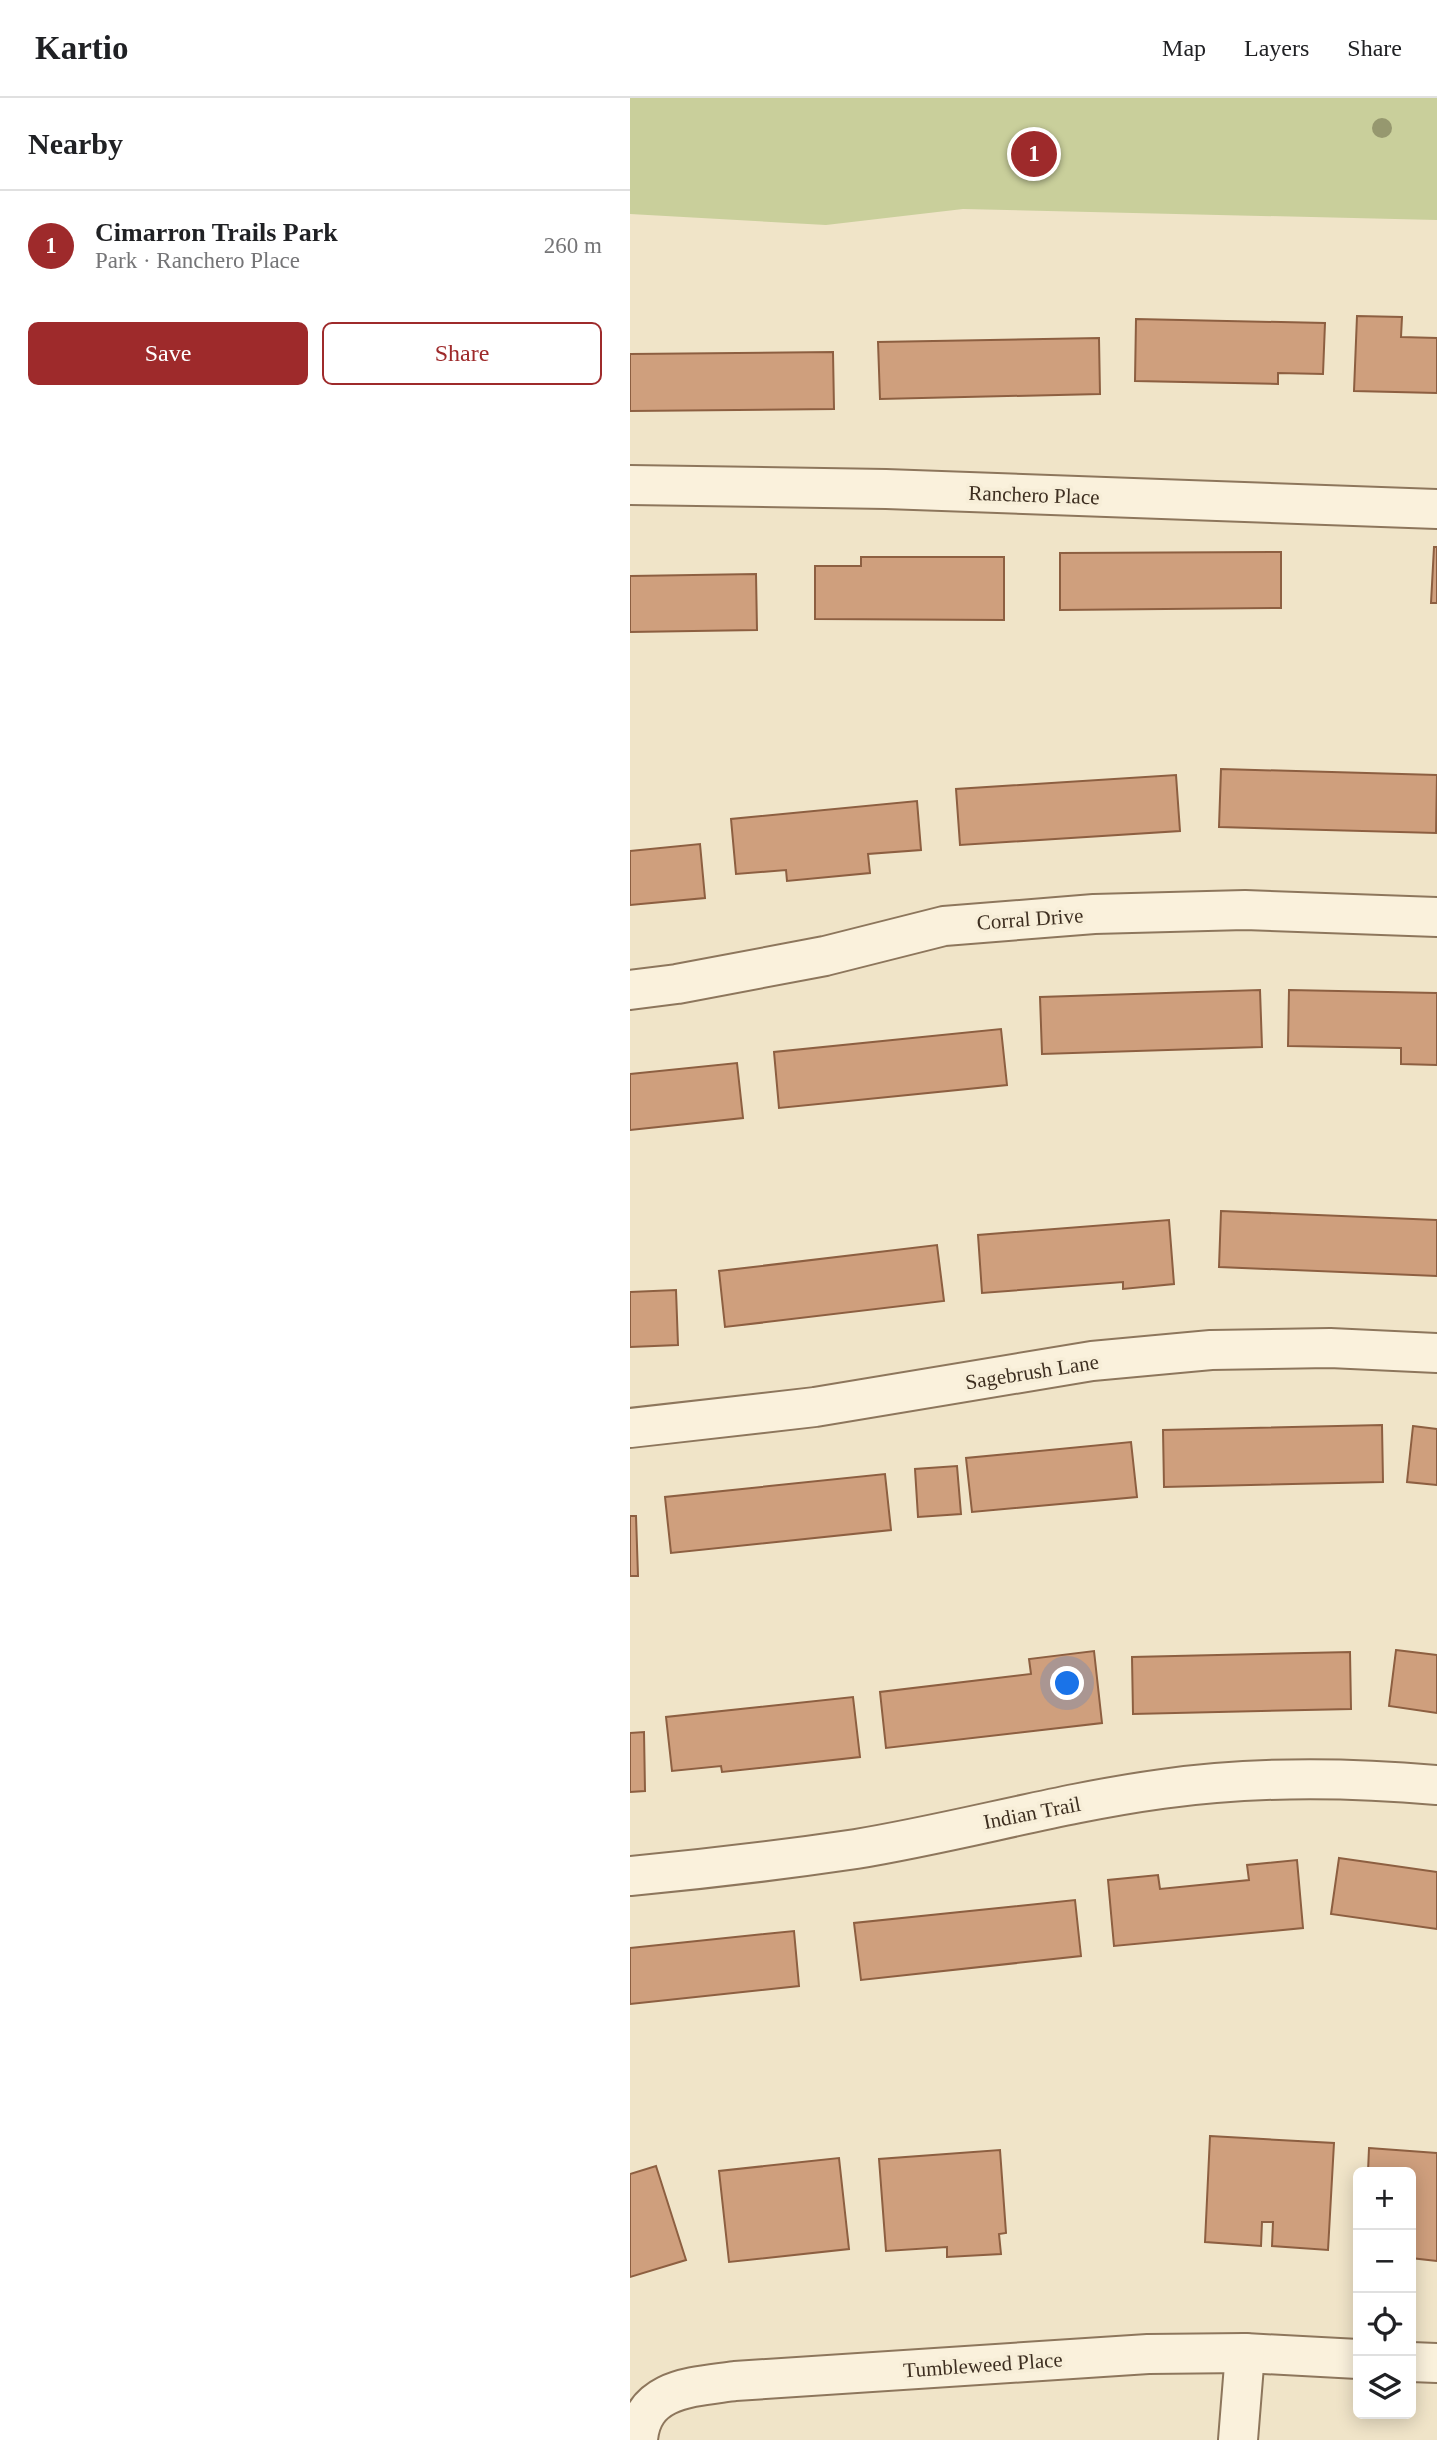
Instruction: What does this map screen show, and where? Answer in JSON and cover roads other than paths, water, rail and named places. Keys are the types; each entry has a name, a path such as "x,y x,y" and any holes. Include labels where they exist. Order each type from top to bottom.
{"street":[{"name":"Ranchero Place","path":"630,485 886,489 1437,509"},
{"name":"Corral Drive","path":"630,990 677,984 825,956 944,926 1094,914 1245,911 1437,918"},
{"name":"Sagebrush Lane","path":"630,1428 815,1407 1092,1361 1224,1350 1330,1348 1437,1353"},
{"name":"Indian Trail","path":"630,1875 712,1868 858,1848 1162,1789 1266,1779 1371,1779 1437,1785"},
{"name":"Tumbleweed Place","path":"638,2440 639,2427 650,2407 676,2389 735,2381 1149,2354 1245,2353 1353,2359"},
{"path":"1238,2440 1245,2353"},
{"path":"1416,2361 1437,2363"}],"place":[{"name":"Cimarron Trails Park","path":"1034,154"}]}
